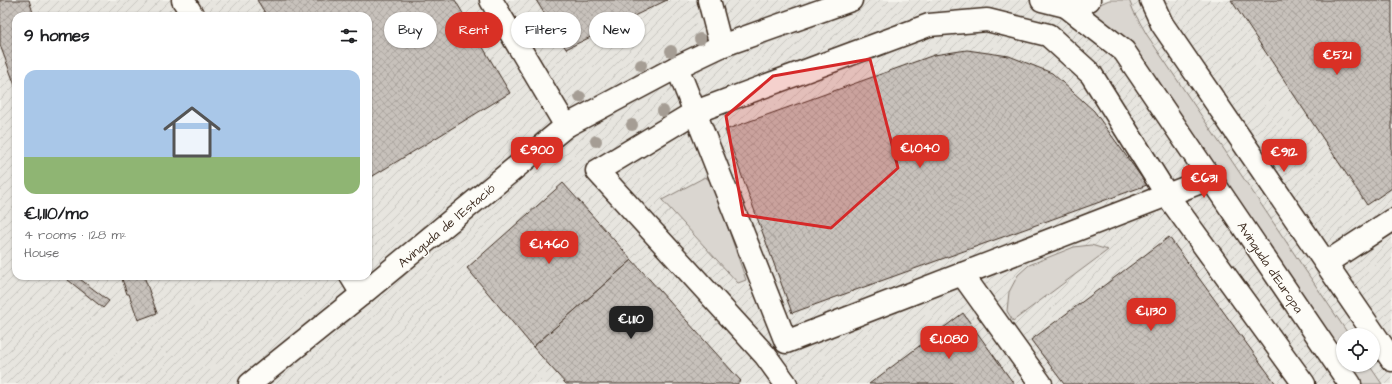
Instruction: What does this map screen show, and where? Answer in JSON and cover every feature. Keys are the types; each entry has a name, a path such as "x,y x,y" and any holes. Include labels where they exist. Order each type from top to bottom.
{"street":[{"path":"183,0 190,12"},
{"path":"491,0 566,126"},
{"path":"709,0 721,46"},
{"name":"Avinguda de l'Estació","path":"372,274 566,126 677,67 721,46 851,0"},
{"path":"1048,35 1052,3 1089,0"},
{"path":"1151,0 1162,24 1392,360"},
{"name":"Avinguda d'Europa","path":"1052,3 1124,51 1350,384"},
{"path":"786,384 765,355 597,171 695,112 929,25 987,20 1048,35 1091,74 1167,195 1304,384"},
{"path":"677,67 786,342"},
{"path":"765,355 786,342 1210,178"},
{"path":"1326,263 1392,220"},
{"path":"962,274 1041,384"},
{"name":"Avinguda de l'Estació","path":"250,384 357,285"}],"highlighted area":[{"path":"870,59 898,168 831,228 743,215 726,116 773,76"}],"shaded area":[{"path":"0,0 1392,0 1392,384 0,384"},
{"path":"1109,0 1129,0 1147,35 1344,328 1336,328 1336,346 1160,83 1137,54 1111,27 1095,14 1092,8"},
{"path":"705,177 712,182 746,280 738,283 662,200"},
{"path":"1091,245 1108,250 1013,321 1007,311 1009,292 1018,275 1029,265 1074,247"},
{"path":"1354,372 1374,372 1382,384 1362,384"}],"building":[{"path":"0,0 29,0 33,12 12,12 12,77 0,45"},
{"path":"257,0 455,0 462,12 445,12 445,48 483,48 510,93 372,177 372,12 264,12"},
{"path":"536,0 667,0 642,12 589,12 589,38 581,42 581,12 543,12"},
{"path":"1231,0 1392,0 1392,188 1367,205"},
{"path":"967,50 1009,56 1052,73 1094,111 1147,185 792,313 725,130 934,55"},
{"path":"563,183 632,260 533,347 467,268"},
{"path":"1169,237 1276,384 1064,384 1031,340"},
{"path":"632,260 741,381 737,384 566,384 533,347"},
{"path":"68,280 81,280 109,301 103,308"},
{"path":"122,280 145,280 157,313 138,320 129,294 127,294"},
{"path":"963,313 1014,384 869,384"}]}
